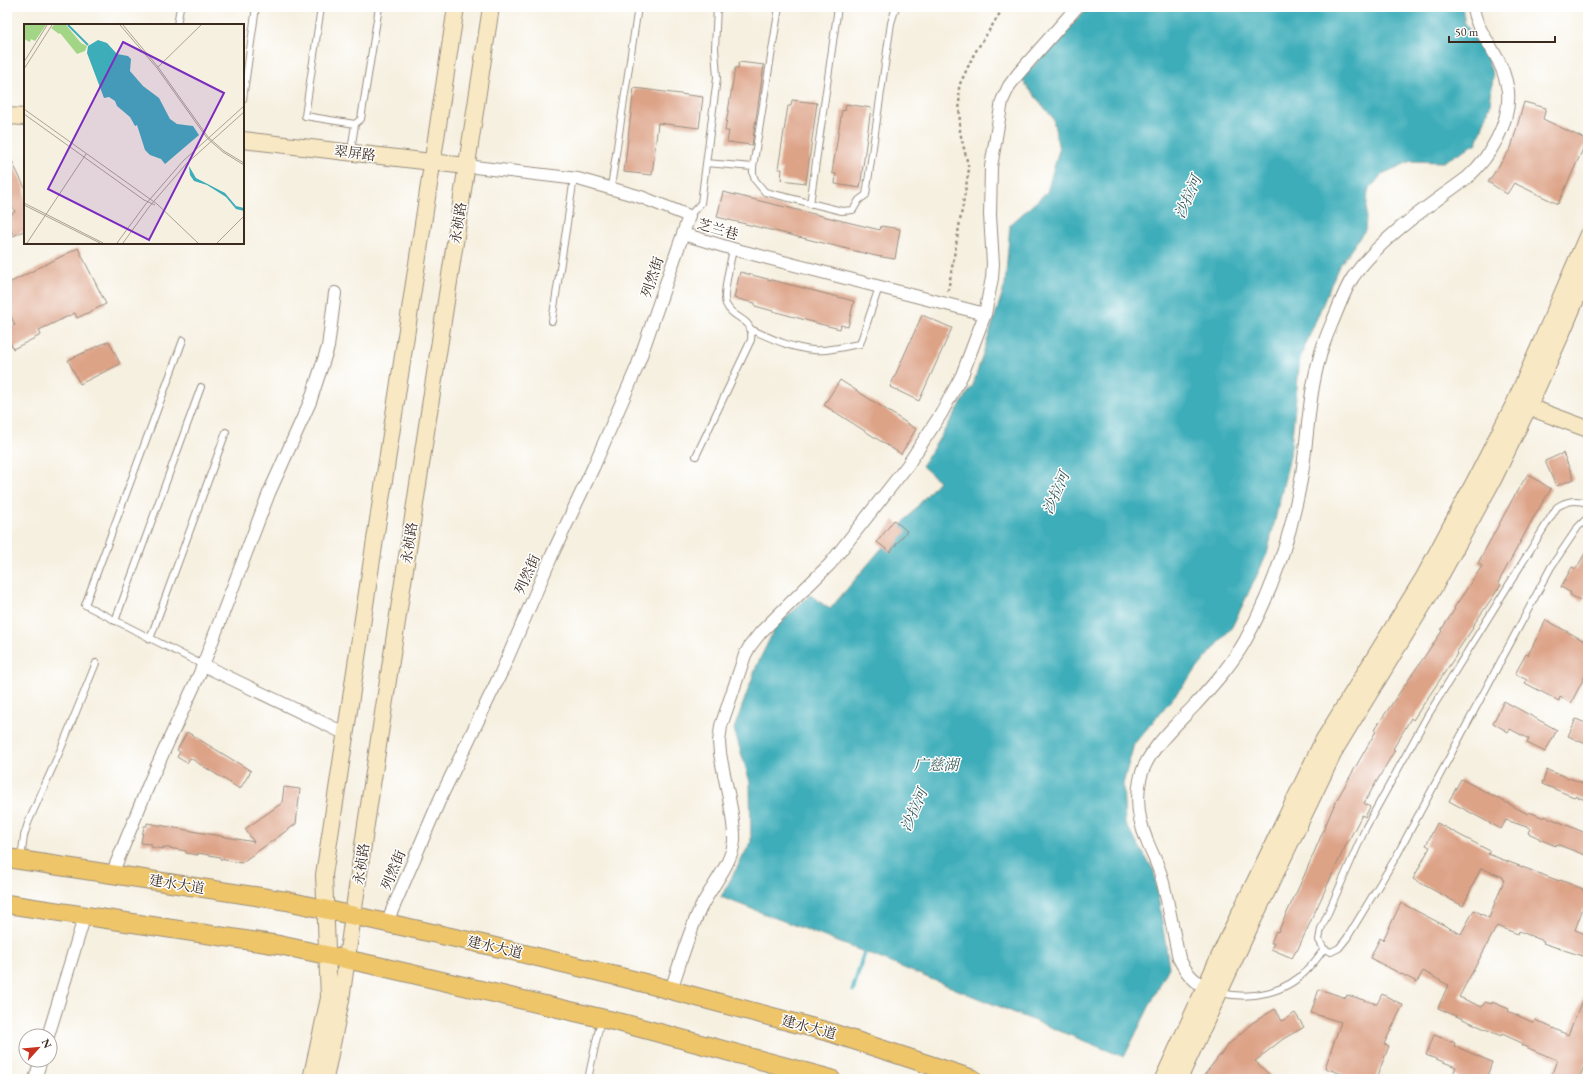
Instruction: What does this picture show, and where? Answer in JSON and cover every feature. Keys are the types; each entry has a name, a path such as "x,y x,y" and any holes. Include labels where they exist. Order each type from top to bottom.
{"main road":[{"path":"312,1079 329,998 324,875 456,7"},
{"name":"永祯路","path":"324,1079 342,1000 353,915 490,7"},
{"path":"7,116 24,117"},
{"name":"翠屏路","path":"244,140 466,166"},
{"path":"1163,1079 1212,990 1336,748 1436,584 1489,486 1548,329 1588,234"},
{"path":"1521,404 1561,335 1588,271"},
{"path":"1521,404 1588,429"},
{"name":"建水大道","path":"14,859 287,901 487,944 671,990 829,1032 973,1079"},
{"path":"7,904 279,945 347,959 602,1018 831,1079"},
{"path":"1179,1079 1212,990"}],"street":[{"path":"671,990 700,909 729,859 734,841 733,824 719,742 721,726 745,655 761,632 830,564 907,466 941,414 962,375 985,314 993,264 990,215 991,167 1002,101 1009,86 1018,74 1077,7"},
{"path":"1212,990 1191,978 1184,970 1179,958 1162,879 1140,819 1138,804 1140,776 1146,762 1163,739 1211,686 1244,642 1271,584 1282,556 1296,503 1301,478 1311,394 1320,355 1343,297 1352,279 1366,260 1404,225 1468,177 1476,169 1496,141 1501,130 1507,104 1508,91 1500,65 1476,23 1473,7"},
{"name":"芝兰巷","path":"466,166 574,178 611,187 689,216 683,234 733,249 985,314"},
{"name":"列然街","path":"387,922 440,799 500,673 637,367 683,234"},
{"path":"112,874 202,665 269,493 310,402 328,347 335,294"},
{"path":"202,665 346,734"},
{"path":"50,1028 85,915"},
{"path":"35,1079 38,1068"}],"lane":[{"path":"177,24 180,7"},
{"path":"244,92 256,7"},
{"path":"321,7 305,116 355,124"},
{"path":"351,152 355,124 361,119 378,7"},
{"path":"611,187 638,7"},
{"path":"689,216 701,203 717,78 715,48 717,7"},
{"path":"779,7 753,174 765,192 810,204 842,210 854,210 859,200 866,195 891,23 896,7"},
{"path":"810,204 838,7"},
{"path":"706,163 753,167"},
{"path":"552,321 574,178"},
{"path":"696,456 751,340 750,329 745,321 730,312 726,303 725,294 733,249"},
{"path":"750,329 787,346 814,350 860,344 879,287"},
{"path":"183,340 85,605 202,665"},
{"path":"115,621 201,387"},
{"path":"150,639 226,432"},
{"path":"1588,503 1581,501 1569,501 1558,507 1428,715 1366,827 1353,856 1319,934 1319,940 1324,950 1331,952 1339,948 1347,938 1396,857 1551,567 1578,527 1588,517"},
{"path":"14,859 96,663"},
{"path":"1212,990 1232,996 1257,996 1281,988 1308,970 1324,950"},
{"path":"588,1079 602,1018"}],"path":[{"path":"946,304 969,169 960,132 959,86 974,54 1004,7"}],"water":[{"name":"广慈湖","path":"1088,7 1462,7 1465,24 1485,52 1493,76 1490,105 1477,143 1443,162 1411,161 1382,174 1368,191 1365,230 1338,268 1300,358 1290,456 1267,554 1232,627 1134,744 1123,784 1125,823 1154,871 1169,967 1124,1057 864,952 721,897 751,842 750,782 734,729 757,665 775,628 810,595 830,609 939,481 922,466 973,385 1005,285 1010,225 1047,192 1059,150 1053,118 1021,79"}],"building":[{"path":"739,62 764,65 752,145 727,142 729,131 725,131 735,68 738,68"},
{"path":"634,88 703,97 699,128 658,123 652,175 624,172"},
{"path":"792,100 817,103 806,183 781,180 782,169 778,169 788,106 791,106"},
{"path":"1524,102 1546,108 1543,119 1587,140 1558,204 1514,183 1507,194 1488,182 1511,148"},
{"path":"846,104 871,108 860,188 835,184 836,174 832,173 842,110 845,111"},
{"path":"7,151 24,186 24,231 13,236 11,230 7,232 7,216 15,212 7,196"},
{"path":"723,192 880,230 881,226 900,229 895,259 876,256 717,217"},
{"path":"78,248 106,304 77,318 75,313 39,330 41,335 13,349 11,344 7,346 7,329 15,325 7,309 7,284"},
{"path":"740,272 854,301 848,327 841,325 840,329 816,323 755,306 755,303 734,298"},
{"path":"922,315 952,328 919,401 890,387"},
{"path":"109,341 120,364 80,384 68,360"},
{"path":"840,380 916,429 901,454 824,405"},
{"path":"1563,453 1574,479 1556,486 1545,461"},
{"path":"1528,474 1551,489 1536,513 1498,583 1501,585 1472,627 1473,628 1456,653 1457,654 1413,720 1411,718 1393,749 1395,750 1364,803 1370,807 1365,817 1362,815 1343,851 1297,951 1292,958 1271,949 1274,943 1271,943 1276,931 1278,932 1304,876 1335,803 1376,731 1374,730 1442,631 1441,630 1455,609 1454,608 1482,566 1478,563 1517,491"},
{"path":"894,520 907,531 890,552 877,542"},
{"path":"1588,548 1588,590 1582,601 1570,595 1571,593 1561,587 1572,567 1576,569"},
{"path":"1546,620 1588,643 1588,670 1571,703 1560,697 1559,701 1525,683 1527,680 1515,674 1526,654 1528,655"},
{"path":"1504,701 1557,730 1545,752 1527,743 1529,739 1510,729 1508,732 1493,723"},
{"path":"1576,719 1588,724 1588,745 1568,736"},
{"path":"187,732 251,771 240,789 190,758 187,763 177,757 180,752 177,750"},
{"path":"1547,770 1588,785 1588,801 1542,784"},
{"path":"1461,779 1528,814 1529,812 1544,818 1545,816 1588,834 1588,856 1539,839 1528,833 1530,828 1506,820 1501,829 1449,801"},
{"path":"284,787 300,789 296,824 241,863 198,853 198,855 186,853 186,851 163,847 163,849 151,847 152,844 141,843 144,826 147,826 147,823 254,842 245,829 282,803"},
{"path":"1437,823 1490,851 1488,854 1559,881 1560,880 1583,889 1582,890 1588,893 1588,910 1583,908 1575,930 1588,935 1588,958 1543,943 1544,941 1519,931 1518,934 1497,926 1459,997 1482,1007 1485,1002 1492,1004 1492,1002 1509,1009 1508,1011 1534,1023 1535,1020 1568,1035 1588,986 1588,1056 1579,1079 1550,1079 1557,1060 1521,1045 1522,1043 1502,1034 1501,1036 1438,1008 1448,985 1423,971 1417,982 1370,958 1380,938 1383,940 1401,903 1461,934 1474,910 1489,918 1504,880 1502,879 1503,877 1481,868 1463,906 1413,879 1430,847 1426,845"},
{"path":"1319,989 1346,998 1347,995 1377,1004 1382,994 1403,1005 1384,1044 1389,1046 1376,1079 1356,1079 1325,1068 1341,1022 1311,1013"},
{"path":"1275,1009 1282,1021 1295,1013 1304,1027 1283,1039 1255,1061 1274,1079 1201,1079 1228,1045 1252,1023"},
{"path":"1434,1035 1455,1043 1454,1046 1492,1062 1486,1079 1464,1079 1453,1074 1456,1067 1426,1055"}],"waterway":[{"name":"沙拉河","path":"853,990 866,947"}]}
